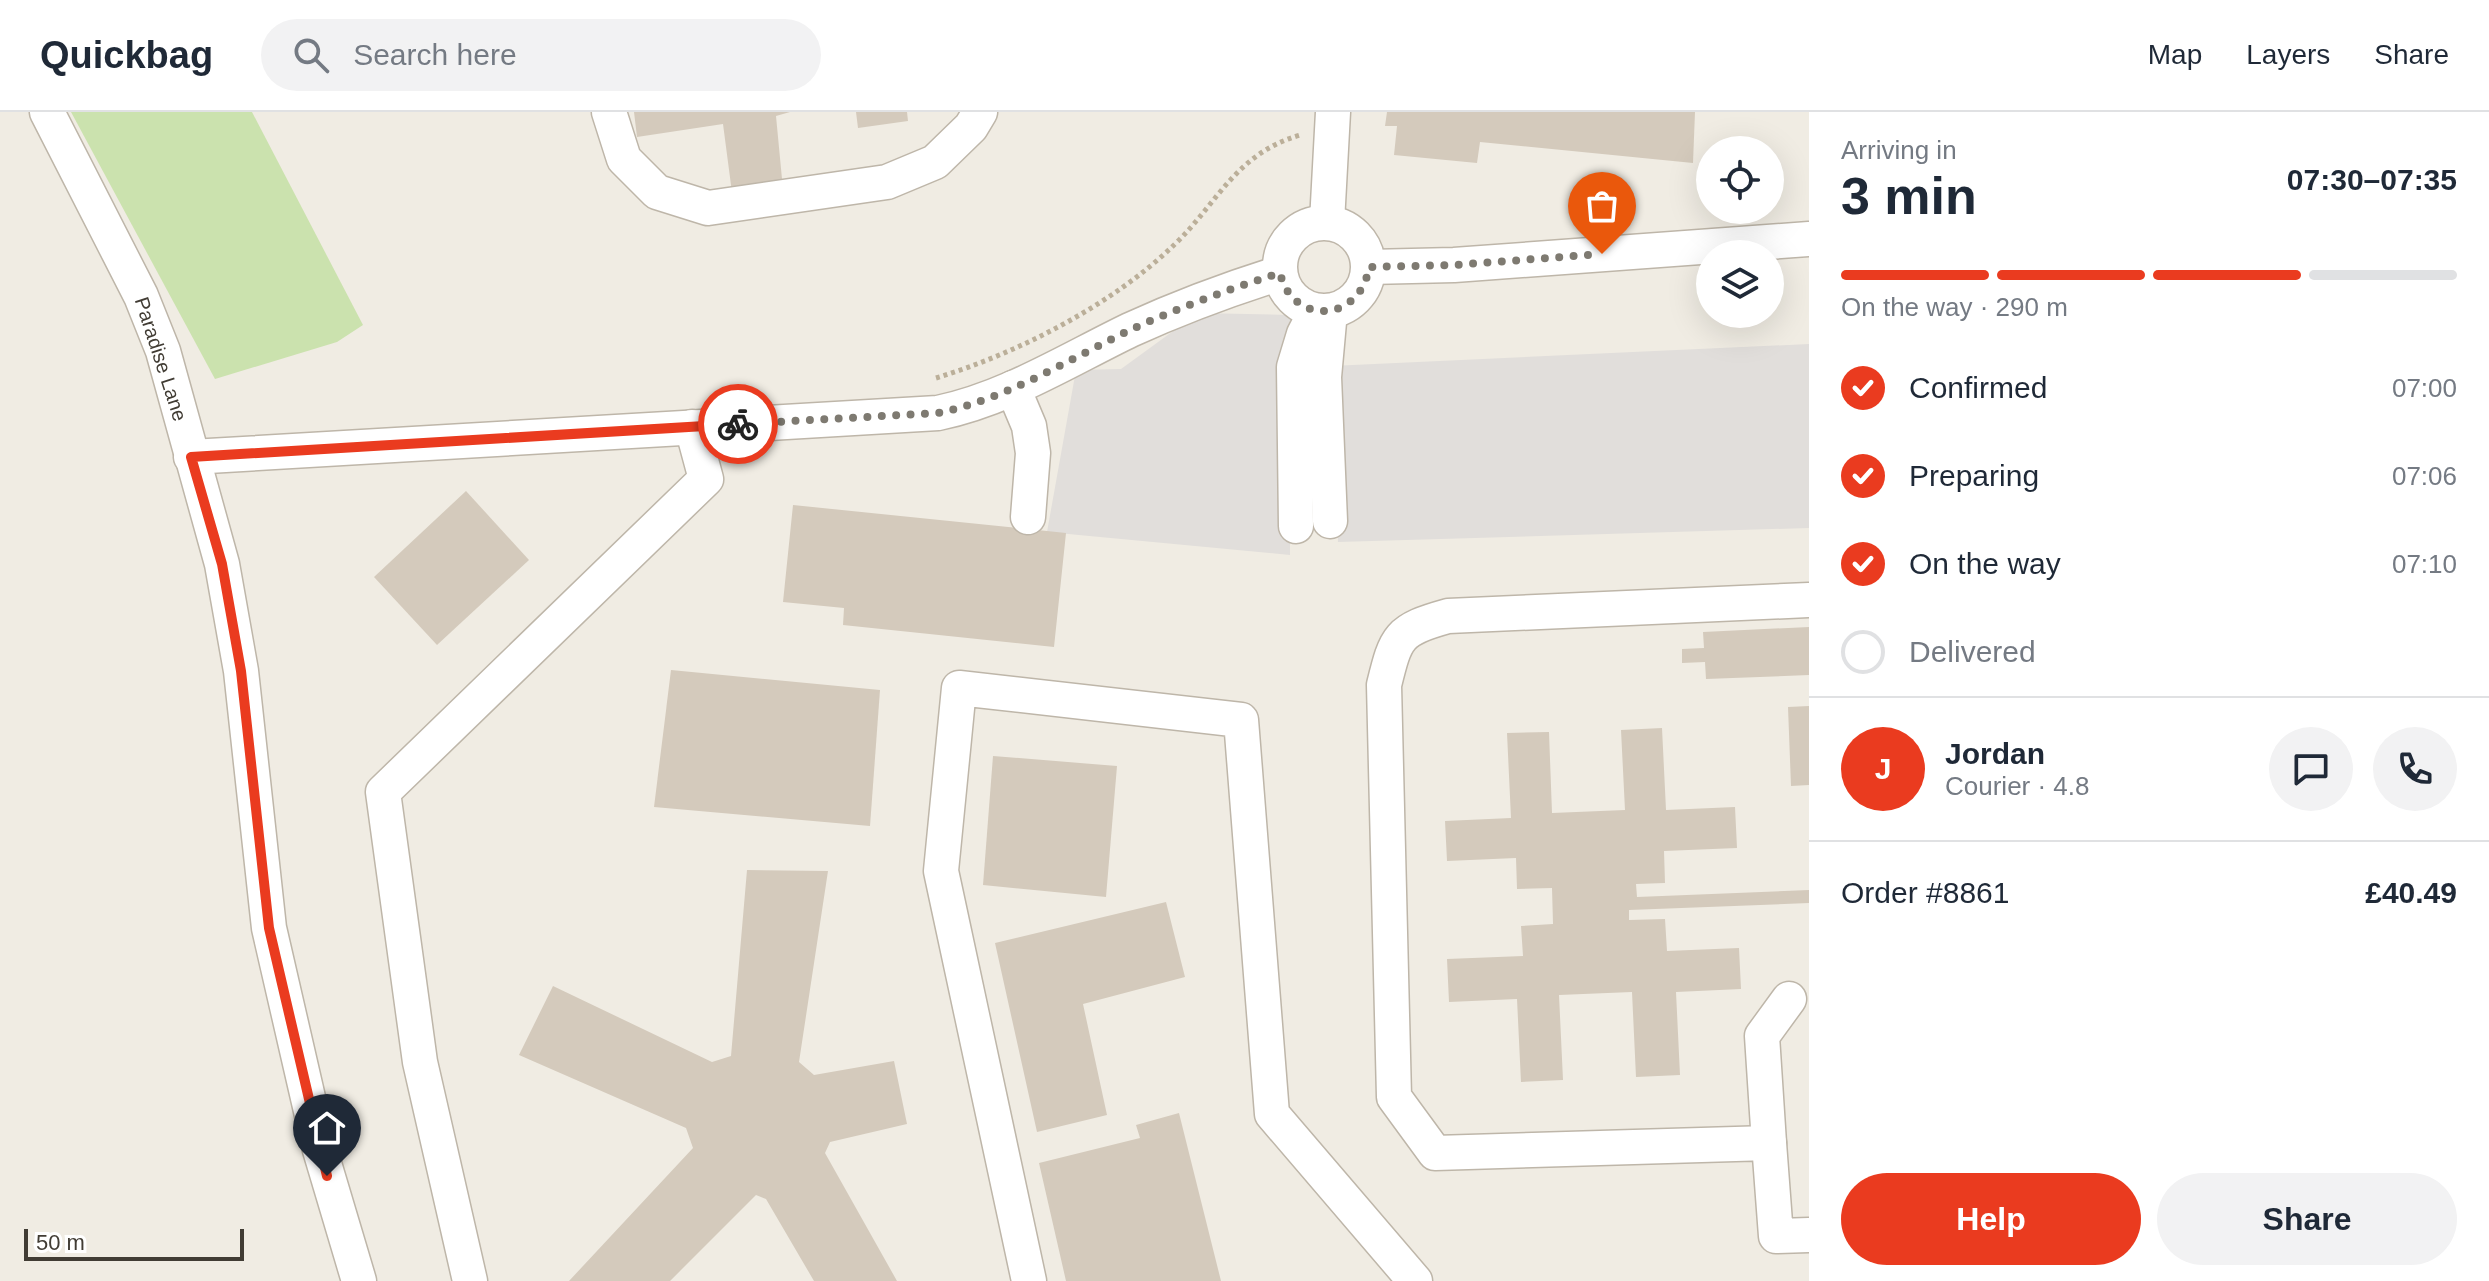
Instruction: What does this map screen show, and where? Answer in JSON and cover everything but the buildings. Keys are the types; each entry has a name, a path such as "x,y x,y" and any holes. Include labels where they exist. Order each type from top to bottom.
{"street":[{"name":"Paradise Lane","path":"47,112 141,296 163,351 222,564 241,671 269,928 320,1150 359,1281"},
{"path":"609,112 624,159 657,192 708,208 887,182 935,162 971,127 980,112"},
{"path":"1327,222 1333,120"},
{"path":"1296,526 1294,367 1304,334 1323,311 1353,301 1367,280 1369,267 1368,254 1353,232 1327,222 1313,223 1290,238 1282,250 1280,273 1290,295 1302,305 1323,311"},
{"path":"1369,267 1454,265 1809,239"},
{"path":"191,457 938,413 969,406 1013,388 1134,329 1280,273"},
{"path":"1323,311 1330,521"},
{"path":"1013,388 1029,426 1033,453 1028,517"},
{"path":"470,1281 420,1062 383,792 706,479 692,427"},
{"path":"1769,1143 1435,1153 1394,1097 1384,685 1394,646 1416,625 1448,616 1809,600"},
{"path":"1029,1281 941,871 959,688 1241,720 1272,1114 1415,1281"},
{"path":"1789,999 1762,1036 1776,1236 1809,1235"}],"path":[{"path":"924,382 963,370 1023,344 1133,280 1175,244 1234,173 1261,152 1333,120"}],"green space":[{"path":"71,112 252,112 363,325 337,342 215,379"}],"shaded area":[{"path":"1198,313 1290,315 1290,555 1047,532 1076,370 1121,369"},
{"path":"1809,344 1809,528 1338,542 1331,366"}],"way so far":[{"path":"738,424 938,413 969,406 1134,329 1280,273 1290,295 1302,305 1316,311 1330,311 1353,301 1362,291 1369,267 1454,265 1602,254"}],"route":[{"path":"327,1176 269,928 241,671 222,564 191,457 738,424"}]}
